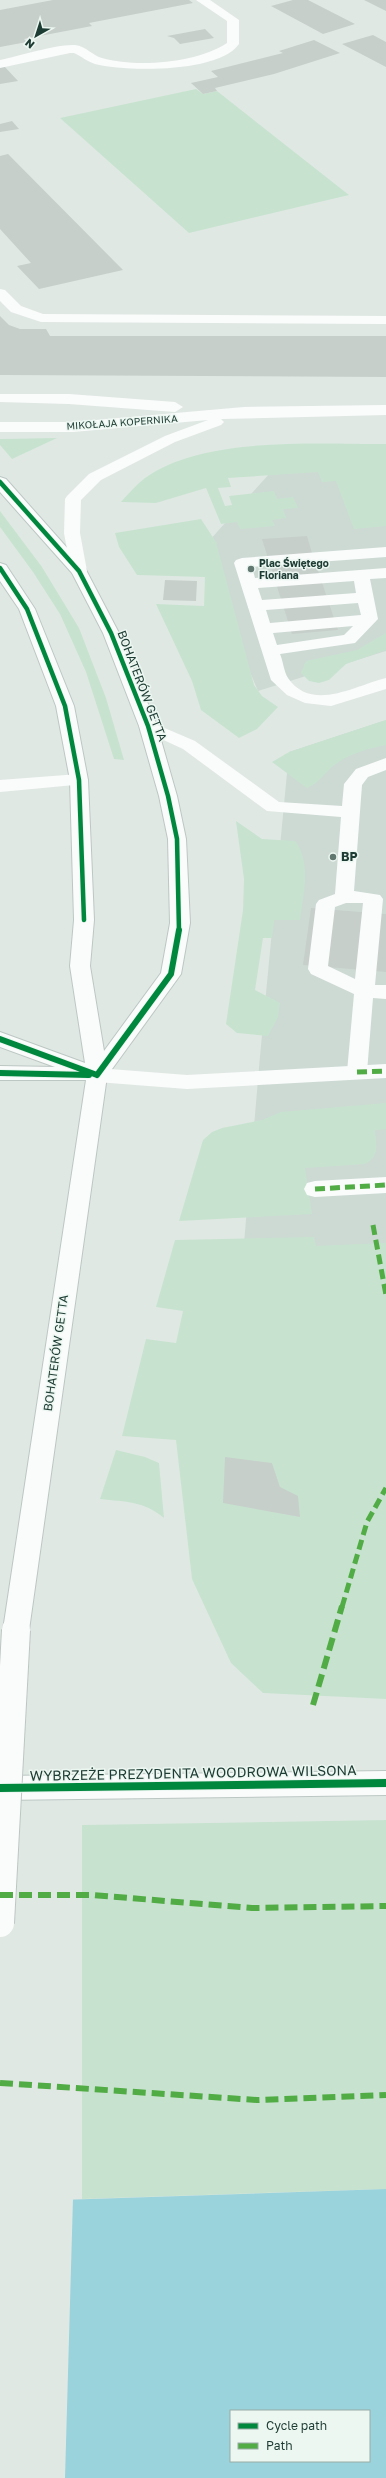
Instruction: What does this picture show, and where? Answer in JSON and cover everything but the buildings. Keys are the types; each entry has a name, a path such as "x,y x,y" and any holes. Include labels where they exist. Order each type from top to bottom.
{"main road":[{"path":"0,64 75,49 97,60 130,67 181,63 227,51 233,44 233,20 202,0"},
{"path":"0,293 16,308 41,318 386,320"},
{"name":"MIKOŁAJA KOPERNIKA","path":"0,398 69,399 244,412"},
{"name":"MIKOŁAJA KOPERNIKA","path":"0,427 73,427 244,412 386,410"},
{"path":"78,571 72,532 73,499 95,477 170,439 244,412"},
{"name":"BOHATERÓW GETTA","path":"0,482 78,571 111,633 148,726 168,796 177,839 180,923 171,974 97,1076"},
{"path":"386,552 242,563 269,651 280,680 292,693 315,700 335,701 386,683"},
{"name":"BOHATERÓW GETTA","path":"0,568 27,609 65,706 79,780 84,920 80,966 97,1076 16,1630 0,1924"},
{"path":"248,584 386,573"},
{"path":"361,574 370,619"},
{"path":"255,606 366,597"},
{"path":"263,629 370,619"},
{"path":"269,651 349,639 370,619"},
{"path":"148,726 189,745 274,807 350,812"},
{"path":"344,897 353,784 362,773 386,763"},
{"path":"0,786 79,780"},
{"path":"357,1072 364,991 379,900 344,897 326,904 318,969 364,991 386,992"},
{"path":"0,1039 97,1076"},
{"path":"0,1073 97,1076 187,1082 386,1071"},
{"path":"315,1189 386,1184"},
{"name":"WYBRZEŻE PREZYDENTA WOODROWA WILSONA","path":"0,1788 386,1783"}],"shaded area":[{"path":"296,444 386,444 386,651 258,691 199,552"},
{"path":"386,720 386,1695 215,1582 260,1056 289,752"}],"green space":[{"path":"196,89 203,94 217,91 349,195 189,233 60,118"},
{"path":"57,438 12,459 0,445 0,439"},
{"path":"327,443 386,444 386,526 354,529 336,481 322,482 318,472 228,478 231,487 218,488 225,506 232,505 229,496 274,491 277,499 293,497 298,508 283,509 286,518 272,520 275,526 240,529 237,522 221,524 206,488 156,503 121,502 145,478 169,464 197,455 261,445"},
{"path":"0,511 42,567 79,628 106,698 124,760 114,759 86,672 60,614 33,572 0,527"},
{"path":"201,519 216,542 254,685 262,696 278,707 257,729 239,738 201,710 192,681 156,604 204,606 205,577 137,575 119,547 115,533"},
{"path":"386,633 386,650 346,664 329,680 319,683 309,681 301,673 306,661 357,650"},
{"path":"386,720 386,745 353,754 341,760 315,783 307,788 272,762 289,752"},
{"path":"236,821 262,839 295,841 300,850 305,869 300,920 274,920 272,938 263,938 255,990 280,1003 278,1017 268,1036 237,1033 226,1024 243,910 244,879"},
{"path":"386,1103 386,1129 375,1130 376,1150 370,1161 365,1164 305,1168 312,1214 179,1221 203,1140 212,1132 222,1128 262,1120 281,1112"},
{"path":"314,1237 316,1246 386,1243 386,1699 263,1693 231,1663 192,1579 176,1440 122,1436 146,1339 176,1343 183,1311 156,1307 175,1240"},
{"path":"116,1450 145,1457 159,1463 164,1518 157,1512 142,1505 100,1499"},
{"path":"386,1820 386,2189 82,2199 82,1825"}],"water":[{"path":"386,2189 386,2478 0,2478 0,2202"}],"pier":[{"path":"73,2198 65,2478 0,2478 0,2200"}],"marked path":[{"path":"357,1072 386,1071"},
{"path":"315,1189 386,1185"},
{"path":"373,1225 386,1295"},
{"path":"313,1705 367,1522 386,1488"},
{"path":"0,1895 92,1895 252,1908 386,1906"},
{"path":"0,2083 257,2100 386,2095"}],"cycle path":[{"path":"0,482 79,571 111,633 148,726 168,796 177,839 180,923 171,974 97,1075"},
{"path":"0,568 27,609 65,706 79,780 84,920"},
{"path":"0,1039 97,1075"},
{"path":"0,1073 89,1075"},
{"path":"0,1788 386,1783"}],"place":[{"name":"Plac Świętego Floriana","path":"251,569"},
{"name":"BP","path":"333,857"}]}
